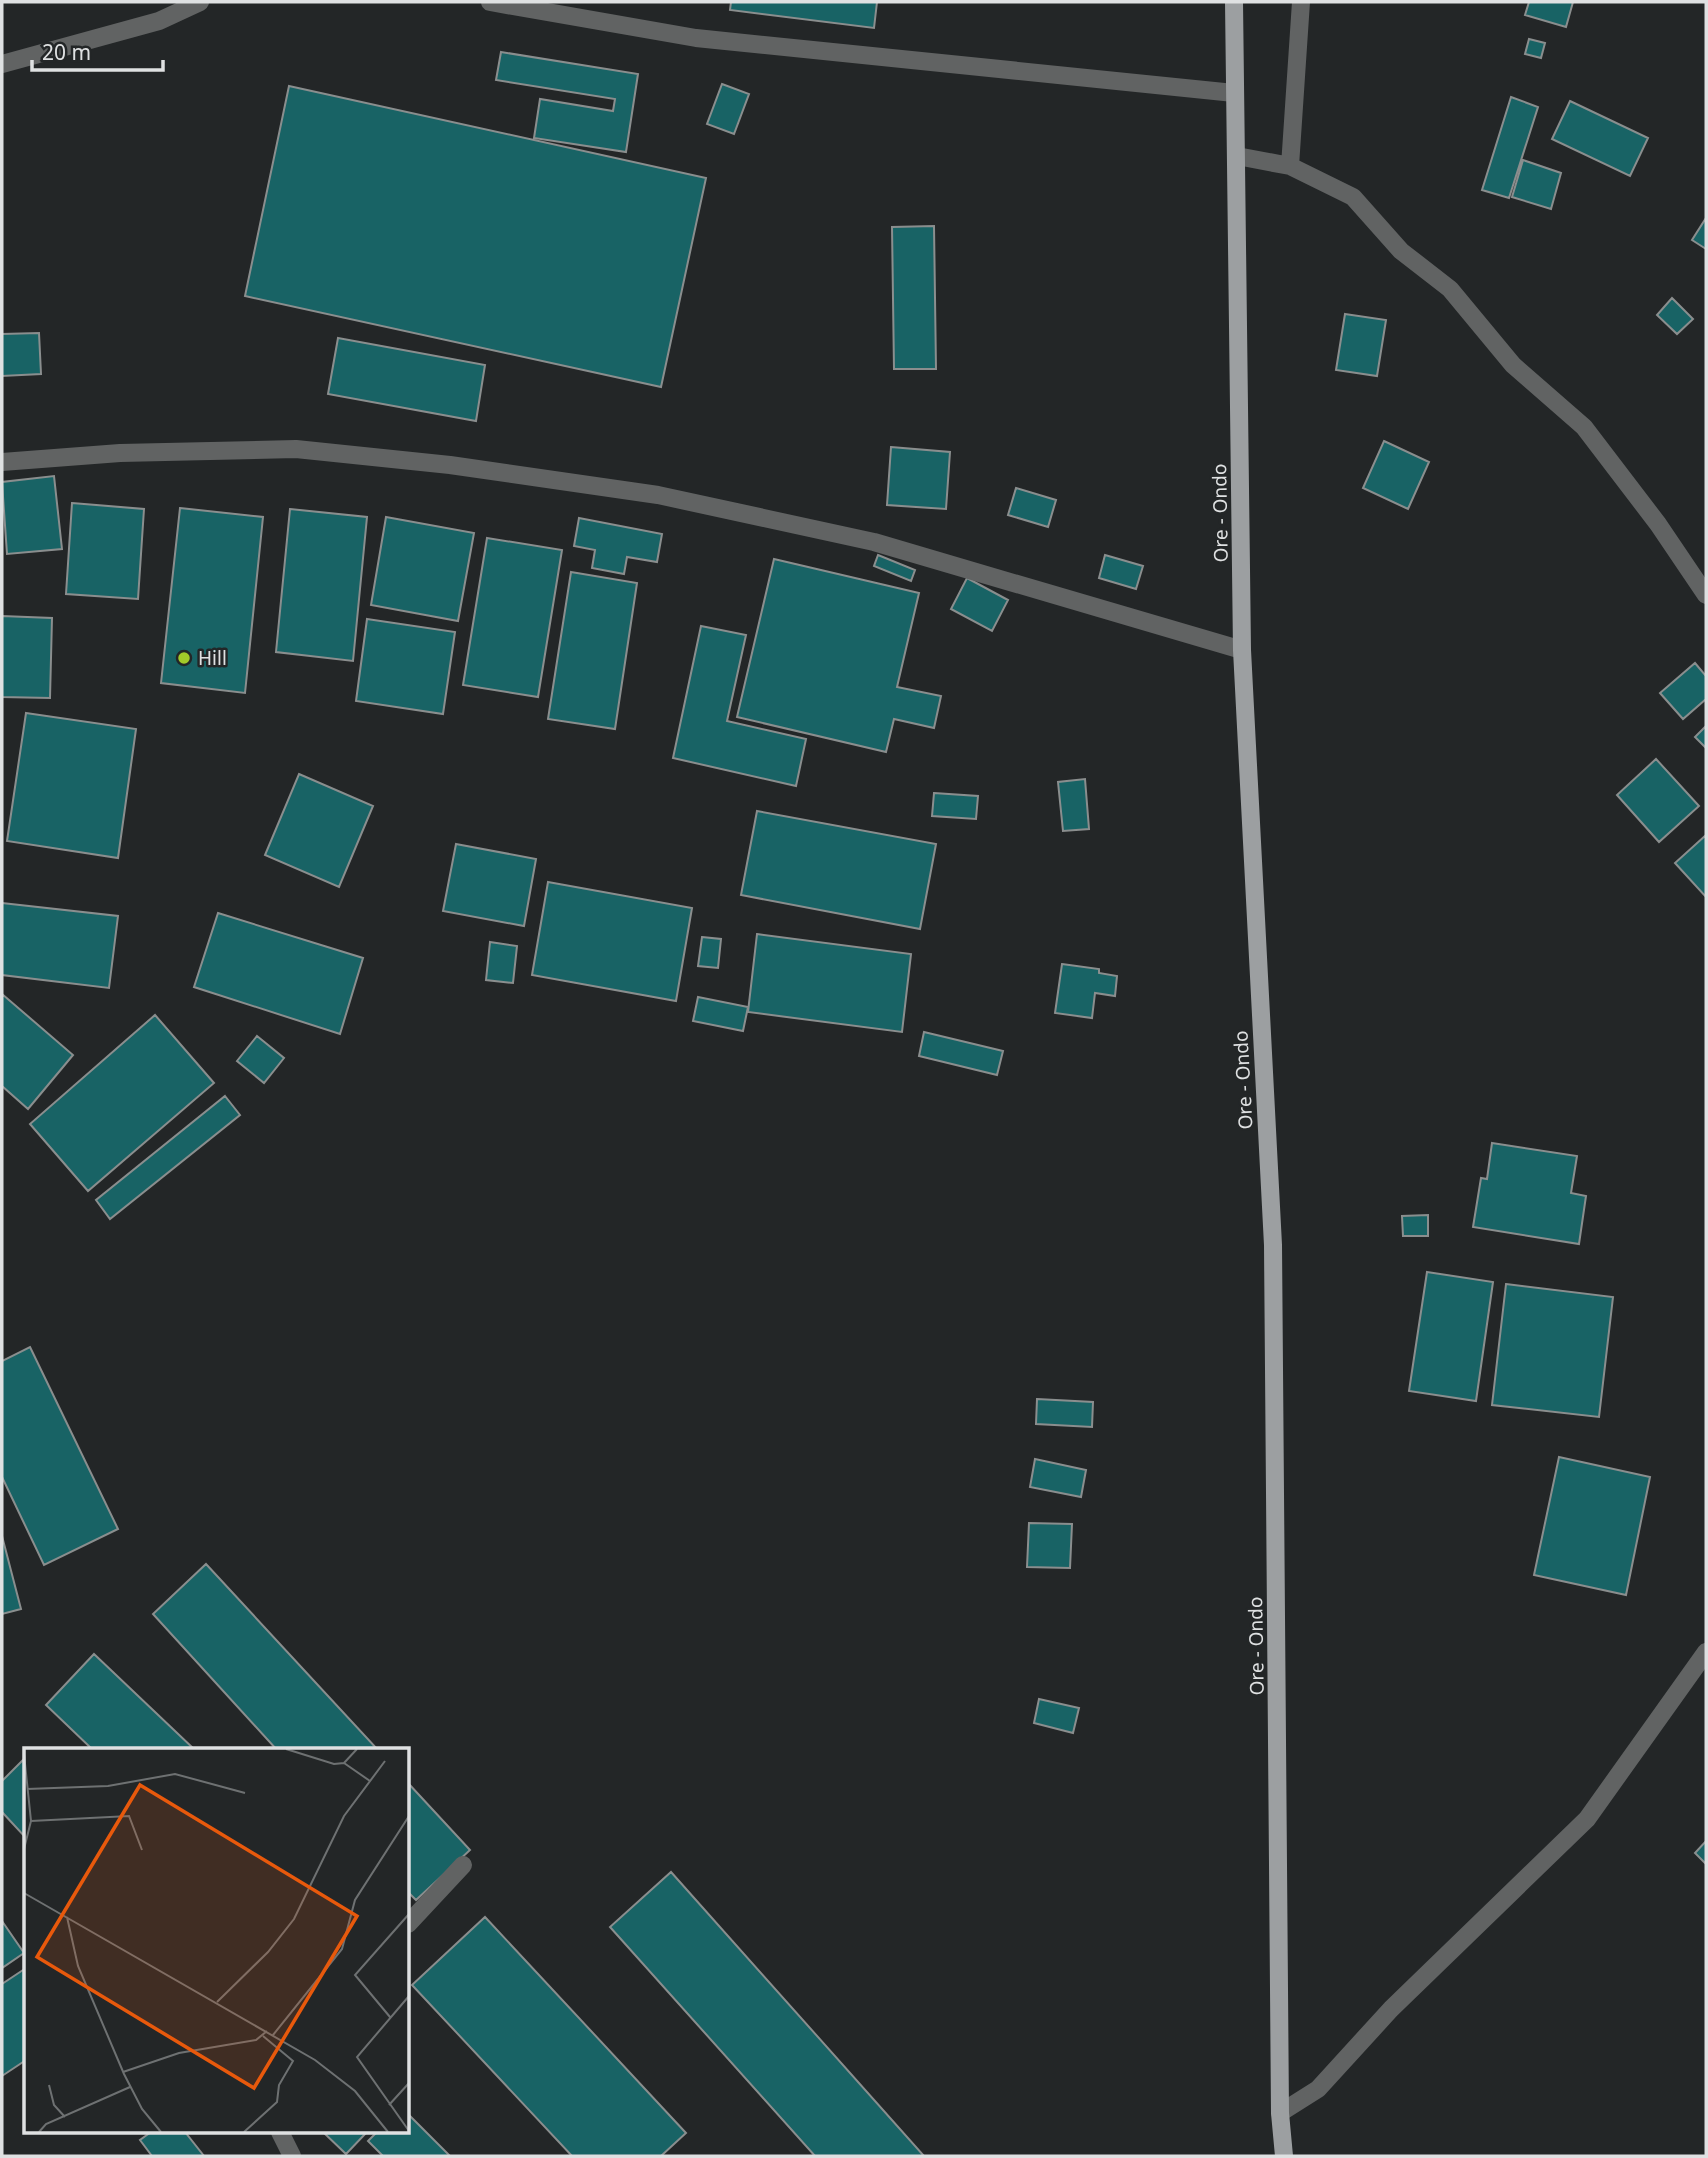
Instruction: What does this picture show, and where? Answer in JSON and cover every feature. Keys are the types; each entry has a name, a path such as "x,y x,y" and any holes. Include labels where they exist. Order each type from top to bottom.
{"main road":[{"name":"Ore - Ondo","path":"1234,2 1242,650 1273,1245 1280,2113 1284,2156"}],"street":[{"path":"2,64 159,21 201,2"},
{"path":"490,2 696,38 1234,93"},
{"path":"1290,166 1301,2"},
{"path":"1237,156 1290,166 1353,197 1401,251 1450,289 1513,365 1584,427 1658,524 1706,594"},
{"path":"2,462 120,453 296,449 450,465 658,495 874,542 1242,650"},
{"path":"1280,2113 1318,2089 1391,2009 1587,1819 1706,1652"},
{"path":"410,1922 463,1865"},
{"path":"281,2134 292,2156"}],"building":[{"path":"731,2 877,2 874,28 730,10"},
{"path":"1529,2 1573,2 1566,27 1525,15"},
{"path":"1529,39 1545,43 1541,58 1525,54"},
{"path":"501,52 638,74 626,152 534,138 540,99 613,111 615,99 496,80"},
{"path":"722,84 749,94 734,134 707,124"},
{"path":"289,86 706,178 661,387 245,296"},
{"path":"1511,97 1538,107 1509,198 1482,190"},
{"path":"1570,101 1648,138 1630,176 1552,139"},
{"path":"1523,160 1561,173 1551,209 1512,197"},
{"path":"1706,218 1706,249 1692,240"},
{"path":"934,226 936,369 894,369 892,227"},
{"path":"1672,298 1693,319 1677,334 1657,315"},
{"path":"1345,314 1386,320 1377,376 1336,370"},
{"path":"39,333 41,374 2,376 2,334"},
{"path":"338,338 485,365 476,421 328,394"},
{"path":"1384,441 1429,462 1408,509 1363,488"},
{"path":"891,447 950,452 946,509 887,505"},
{"path":"54,476 62,549 7,554 2,482"},
{"path":"1016,488 1056,500 1048,527 1008,515"},
{"path":"72,503 144,509 138,599 66,594"},
{"path":"180,508 263,517 245,693 161,683"},
{"path":"290,509 367,517 353,661 276,652"},
{"path":"386,517 474,533 458,621 371,605"},
{"path":"579,518 662,534 657,562 627,557 624,574 592,568 595,550 574,546"},
{"path":"487,538 562,550 538,697 463,685"},
{"path":"878,555 915,570 911,581 874,566"},
{"path":"1105,555 1143,566 1136,589 1099,578"},
{"path":"774,559 919,593 897,687 941,696 934,728 894,719 886,752 737,717"},
{"path":"571,572 637,583 615,729 548,719"},
{"path":"967,578 1008,600 992,631 951,609"},
{"path":"2,616 52,618 50,698 2,697"},
{"path":"367,619 455,632 443,714 356,701"},
{"path":"701,626 746,635 727,721 806,739 796,786 673,758"},
{"path":"1695,663 1706,676 1706,699 1683,719 1660,693"},
{"path":"26,713 136,729 118,858 7,841"},
{"path":"1706,726 1706,748 1695,737"},
{"path":"1656,759 1699,806 1659,842 1617,795"},
{"path":"299,774 373,806 339,887 265,855"},
{"path":"1085,779 1089,829 1063,831 1058,782"},
{"path":"934,793 978,796 976,819 932,816"},
{"path":"757,811 936,844 920,929 741,895"},
{"path":"1706,835 1706,897 1675,863"},
{"path":"456,844 536,859 524,926 443,911"},
{"path":"548,882 692,908 676,1001 532,975"},
{"path":"2,903 118,916 109,988 2,975"},
{"path":"218,913 363,958 340,1034 194,987"},
{"path":"757,934 911,954 902,1032 748,1012"},
{"path":"702,937 721,939 718,968 698,966"},
{"path":"490,942 517,946 513,983 486,980"},
{"path":"1062,964 1099,969 1099,973 1117,976 1115,996 1095,993 1092,1018 1055,1013"},
{"path":"2,994 73,1055 28,1109 2,1086"},
{"path":"698,997 748,1007 743,1031 693,1021"},
{"path":"155,1015 214,1083 88,1191 30,1124"},
{"path":"924,1032 1003,1051 997,1075 919,1056"},
{"path":"257,1036 284,1058 264,1083 237,1061"},
{"path":"225,1096 240,1115 110,1219 96,1200"},
{"path":"1492,1143 1577,1156 1571,1193 1586,1196 1579,1244 1473,1227 1481,1178 1487,1179"},
{"path":"1428,1215 1428,1236 1403,1236 1402,1216"},
{"path":"1427,1272 1493,1282 1476,1401 1409,1391"},
{"path":"1506,1284 1613,1297 1599,1417 1492,1405"},
{"path":"30,1347 118,1529 44,1565 2,1477 2,1361"},
{"path":"1037,1399 1093,1402 1092,1427 1036,1424"},
{"path":"1559,1457 1650,1477 1626,1595 1534,1575"},
{"path":"1035,1459 1086,1470 1081,1497 1030,1487"},
{"path":"1029,1523 1072,1524 1070,1568 1027,1567"},
{"path":"2,1536 21,1609 2,1614"},
{"path":"206,1564 376,1748 275,1748 153,1614"},
{"path":"94,1654 193,1748 91,1748 46,1705"},
{"path":"1039,1699 1079,1708 1073,1733 1034,1723"},
{"path":"24,1759 24,1836 2,1812 2,1781"},
{"path":"410,1785 470,1850 416,1900 410,1894"},
{"path":"1706,1841 1706,1864 1695,1853"},
{"path":"671,1872 924,2156 815,2156 610,1927"},
{"path":"485,1917 686,2133 661,2156 572,2156 412,1985"},
{"path":"2,1921 24,1953 2,1968"},
{"path":"24,1969 24,2061 2,2076 2,1984"},
{"path":"410,2116 450,2156 383,2156 368,2141 375,2134 410,2134"},
{"path":"148,2134 187,2134 204,2156 152,2156 140,2140"},
{"path":"325,2134 365,2134 346,2154"}],"place":[{"name":"Hill","path":"184,658"}]}
